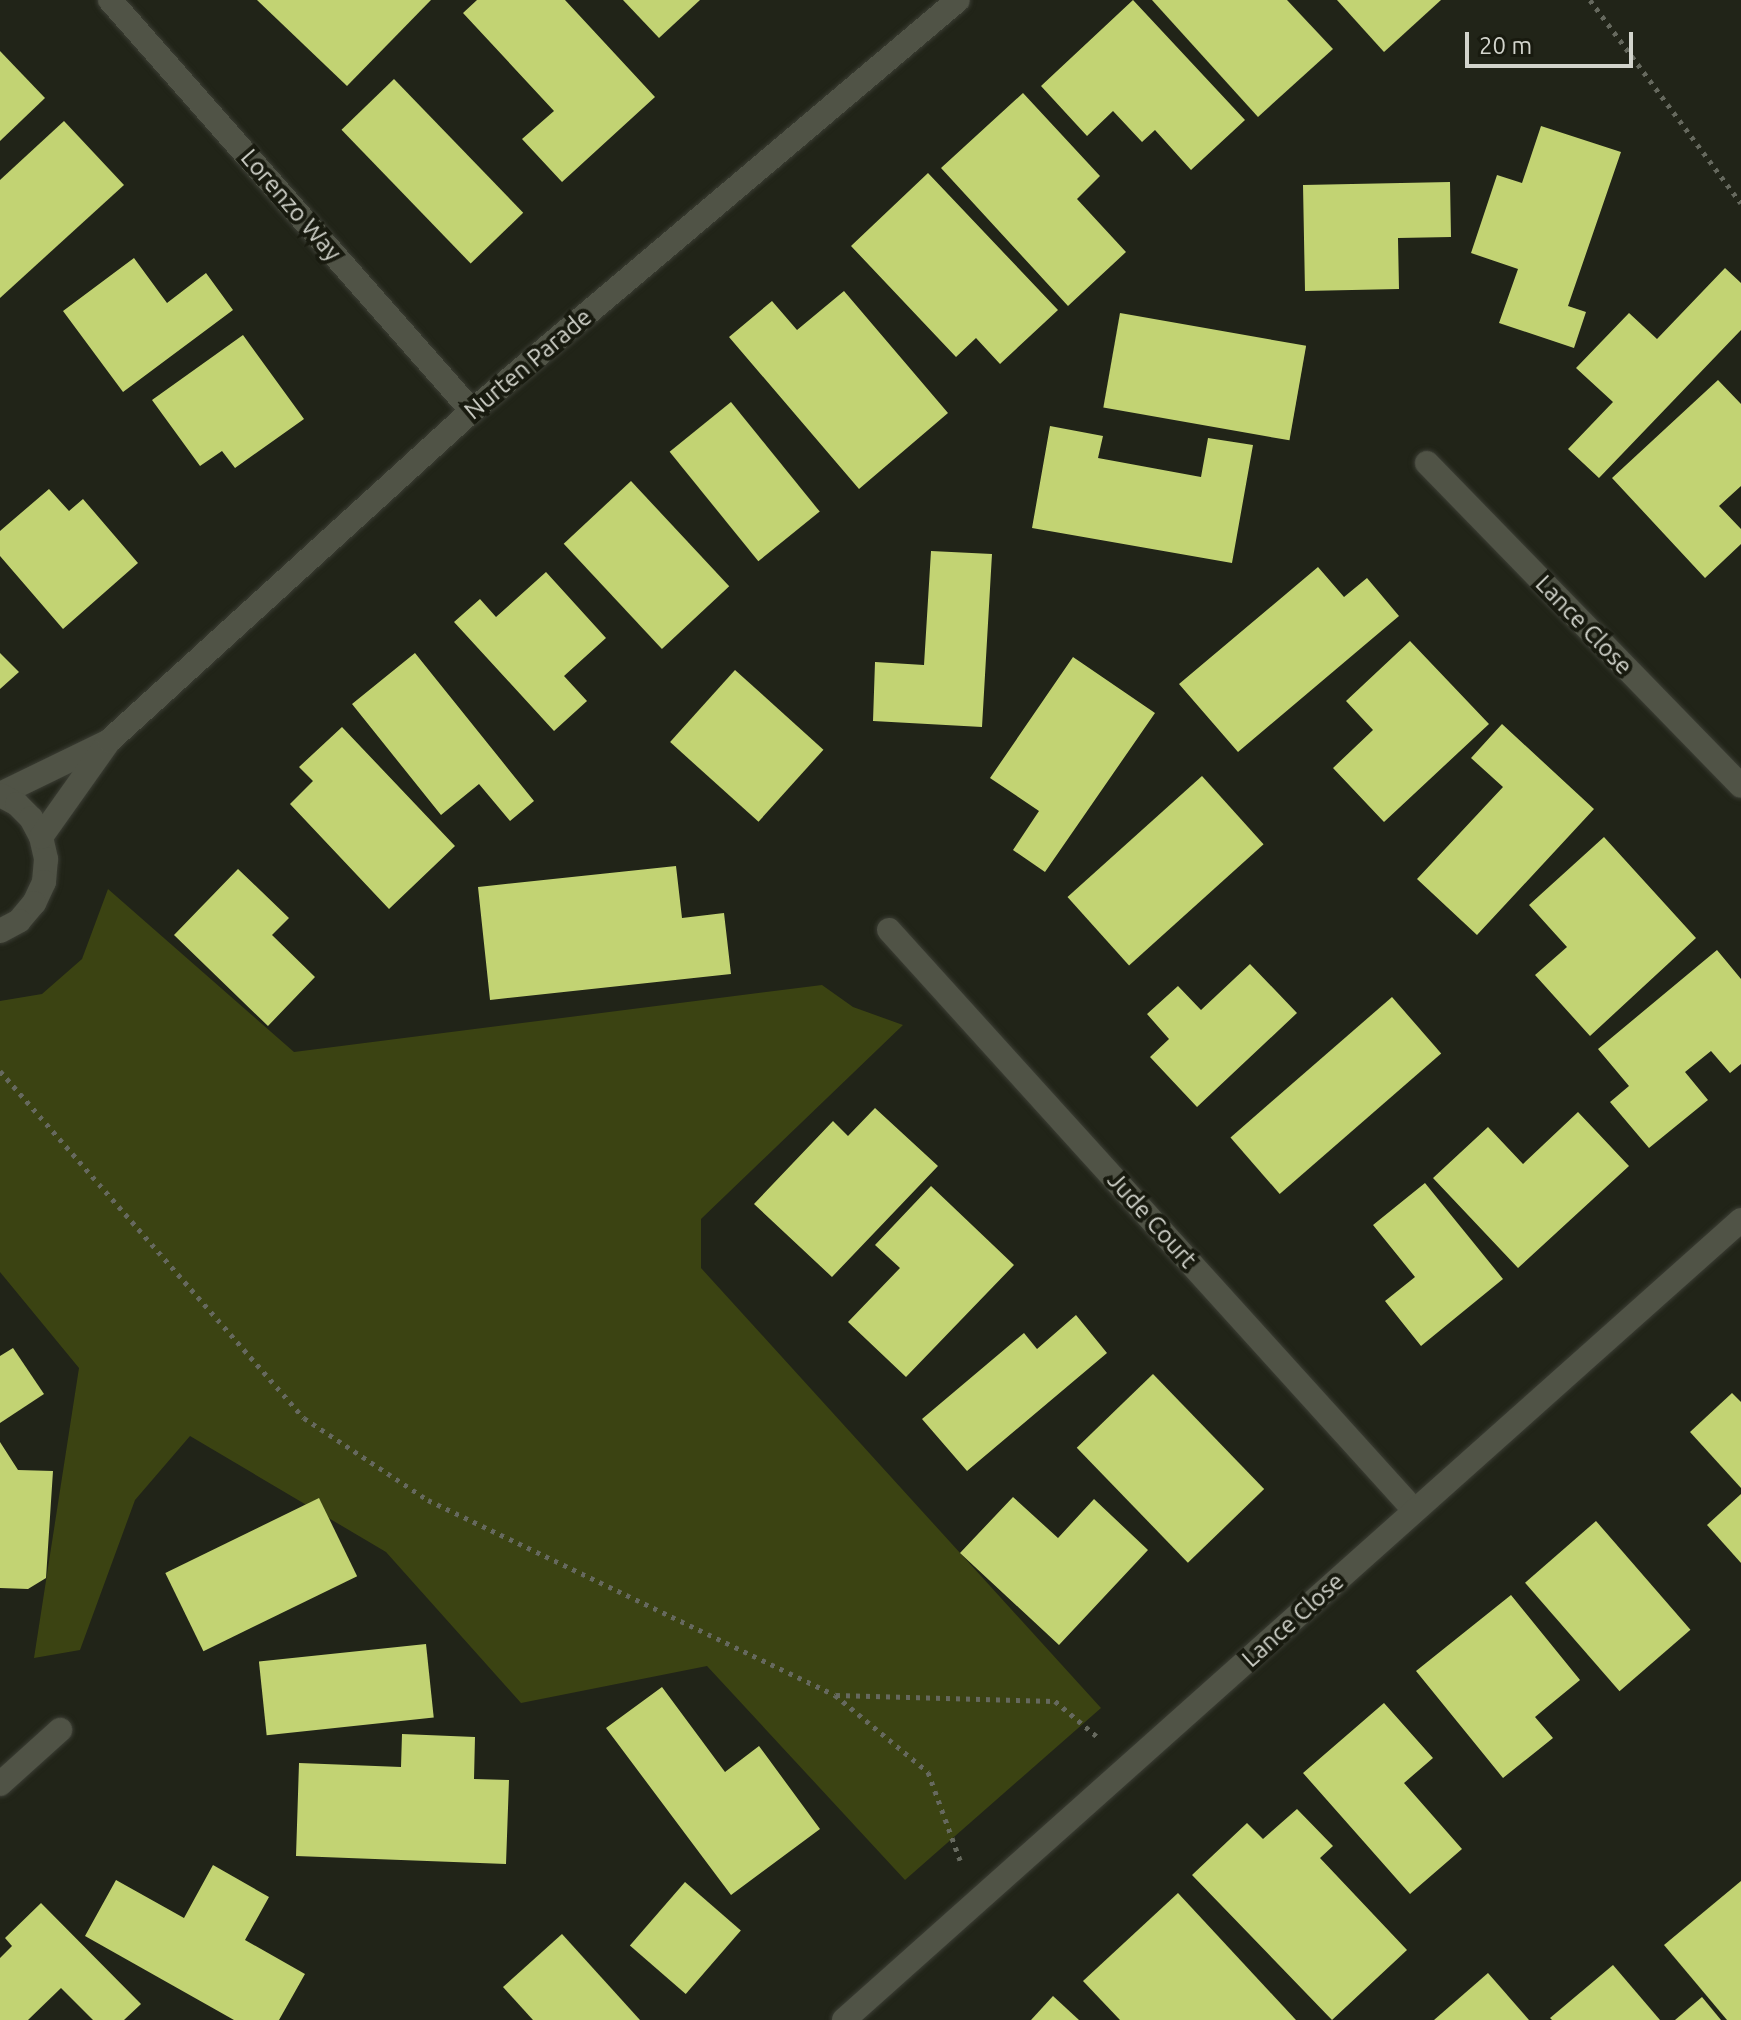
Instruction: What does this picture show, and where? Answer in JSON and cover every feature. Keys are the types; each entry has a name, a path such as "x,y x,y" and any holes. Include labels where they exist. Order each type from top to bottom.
{"street":[{"name":"Lorenzo Way","path":"110,0 472,411"},
{"name":"Nurten Parade","path":"41,837 109,741 472,411 958,0"},
{"name":"Lance Close","path":"1427,463 1741,786"},
{"name":"Nurten Parade","path":"0,794 109,741"},
{"path":"0,794 17,804 41,837 46,859 44,882 26,912 0,931"},
{"name":"Jude Court","path":"889,930 1414,1510"},
{"name":"Lance Close","path":"844,2020 1741,1220"},
{"path":"0,1784 60,1730"}],"path":[{"path":"1590,0 1741,203"},
{"path":"0,1071 304,1418 428,1500 835,1695 928,1772 977,1904"},
{"path":"835,1695 1055,1701 1131,1767"}],"green space":[{"path":"108,889 294,1052 822,985 853,1007 903,1025 701,1219 701,1268 1101,1708 905,1880 707,1666 521,1703 386,1552 190,1436 135,1500 80,1650 34,1658 79,1368 0,1272 0,1001 42,994 82,959"}],"building":[{"path":"257,0 431,0 347,86"},
{"path":"477,0 565,0 655,97 562,182 522,139 554,111 463,13"},
{"path":"623,0 700,0 659,38"},
{"path":"1133,0 1245,120 1191,170 1155,130 1142,142 1113,111 1087,136 1041,86"},
{"path":"1152,0 1287,0 1333,49 1258,117"},
{"path":"1337,0 1441,0 1384,52"},
{"path":"0,51 45,98 0,141"},
{"path":"394,79 523,213 471,264 341,130"},
{"path":"1023,93 1100,176 1077,199 1126,252 1068,306 941,168"},
{"path":"64,121 124,185 0,298 0,180"},
{"path":"1541,126 1621,152 1568,306 1586,312 1574,348 1499,323 1518,269 1471,253 1497,175 1522,183"},
{"path":"928,173 1058,310 1000,364 976,338 956,357 851,246"},
{"path":"1450,182 1451,237 1398,238 1399,289 1305,291 1303,185"},
{"path":"134,258 167,303 206,273 233,310 123,392 63,311"},
{"path":"1725,268 1741,283 1741,330 1599,478 1568,449 1613,402 1576,368 1629,313 1657,339"},
{"path":"844,291 948,413 859,489 729,337 772,301 797,330"},
{"path":"1120,313 1306,346 1289,440 1103,408"},
{"path":"243,335 304,419 235,468 222,451 200,466 152,400"},
{"path":"1718,380 1741,404 1741,486 1719,506 1741,529 1741,544 1705,578 1612,478"},
{"path":"731,402 820,512 758,561 670,452"},
{"path":"1050,426 1103,436 1098,458 1201,477 1208,438 1253,445 1232,563 1032,528"},
{"path":"631,481 729,586 662,649 564,544"},
{"path":"49,489 69,511 83,499 138,563 63,629 0,556 0,531"},
{"path":"931,551 992,554 982,727 873,721 875,662 924,665"},
{"path":"1318,567 1344,597 1367,578 1399,616 1238,752 1179,684"},
{"path":"546,572 606,638 564,676 587,701 554,731 454,622 480,599 496,617"},
{"path":"1410,641 1489,724 1384,822 1333,768 1373,730 1346,701"},
{"path":"0,653 19,672 0,689"},
{"path":"415,653 534,801 510,821 479,784 441,815 352,704"},
{"path":"1073,657 1155,713 1045,872 1013,850 1039,811 990,778"},
{"path":"735,670 823,750 759,822 670,742"},
{"path":"1502,724 1594,809 1477,935 1417,879 1503,787 1471,758"},
{"path":"342,727 455,846 389,909 290,804 313,781 299,767"},
{"path":"1202,776 1264,844 1129,965 1067,897"},
{"path":"1604,837 1696,938 1590,1036 1535,975 1567,947 1529,905"},
{"path":"676,866 682,918 724,913 731,974 490,1000 478,887"},
{"path":"238,869 289,918 272,935 315,977 268,1026 174,935"},
{"path":"1717,950 1741,979 1741,1064 1730,1073 1711,1051 1685,1072 1708,1100 1649,1148 1610,1102 1629,1086 1598,1049"},
{"path":"1250,964 1297,1013 1197,1107 1150,1057 1169,1039 1147,1014 1178,986 1201,1010"},
{"path":"1392,997 1441,1054 1280,1194 1230,1137"},
{"path":"875,1108 938,1166 832,1277 754,1204 833,1121 848,1136"},
{"path":"1578,1112 1629,1166 1518,1268 1433,1178 1488,1127 1523,1164"},
{"path":"1425,1183 1503,1279 1421,1346 1385,1301 1415,1277 1373,1225"},
{"path":"931,1186 1014,1265 906,1377 848,1322 900,1268 875,1245"},
{"path":"1076,1315 1107,1353 967,1471 922,1419 1024,1333 1037,1349"},
{"path":"13,1348 44,1394 0,1423 0,1356"},
{"path":"1153,1374 1264,1489 1188,1563 1077,1448"},
{"path":"1732,1393 1741,1402 1741,1488 1690,1432"},
{"path":"0,1442 18,1470 53,1471 46,1578 28,1589 0,1588"},
{"path":"1741,1494 1741,1563 1707,1525"},
{"path":"1013,1497 1058,1538 1094,1499 1148,1550 1059,1645 960,1553"},
{"path":"319,1498 357,1576 203,1651 165,1573"},
{"path":"1596,1521 1690,1630 1620,1691 1525,1583"},
{"path":"1511,1595 1580,1680 1535,1717 1553,1738 1503,1778 1416,1671"},
{"path":"426,1644 434,1718 267,1735 259,1662"},
{"path":"662,1687 725,1772 759,1746 820,1829 731,1895 606,1728"},
{"path":"1384,1703 1433,1758 1404,1783 1462,1849 1410,1894 1303,1773"},
{"path":"402,1734 475,1737 474,1779 509,1780 506,1864 296,1856 299,1763 401,1767"},
{"path":"1297,1809 1333,1846 1320,1858 1407,1950 1332,2020 1192,1875 1247,1823 1263,1839"},
{"path":"213,1865 269,1897 245,1940 305,1974 279,2020 234,2020 85,1936 116,1880 184,1918"},
{"path":"1741,1881 1741,2020 1727,2020 1664,1945"},
{"path":"685,1882 741,1931 686,1994 630,1945"},
{"path":"1178,1893 1296,2020 1120,2020 1083,1981"},
{"path":"41,1903 141,2004 124,2020 93,2020 61,1988 28,2020 0,2020 0,1958 12,1946 5,1938"},
{"path":"562,1934 640,2020 533,2020 503,1987"},
{"path":"1613,1965 1660,2020 1550,2018"},
{"path":"1488,1973 1529,2020 1434,2020"},
{"path":"1053,1996 1079,2020 1031,2020"},
{"path":"1702,1997 1721,2020 1675,2020"}]}
